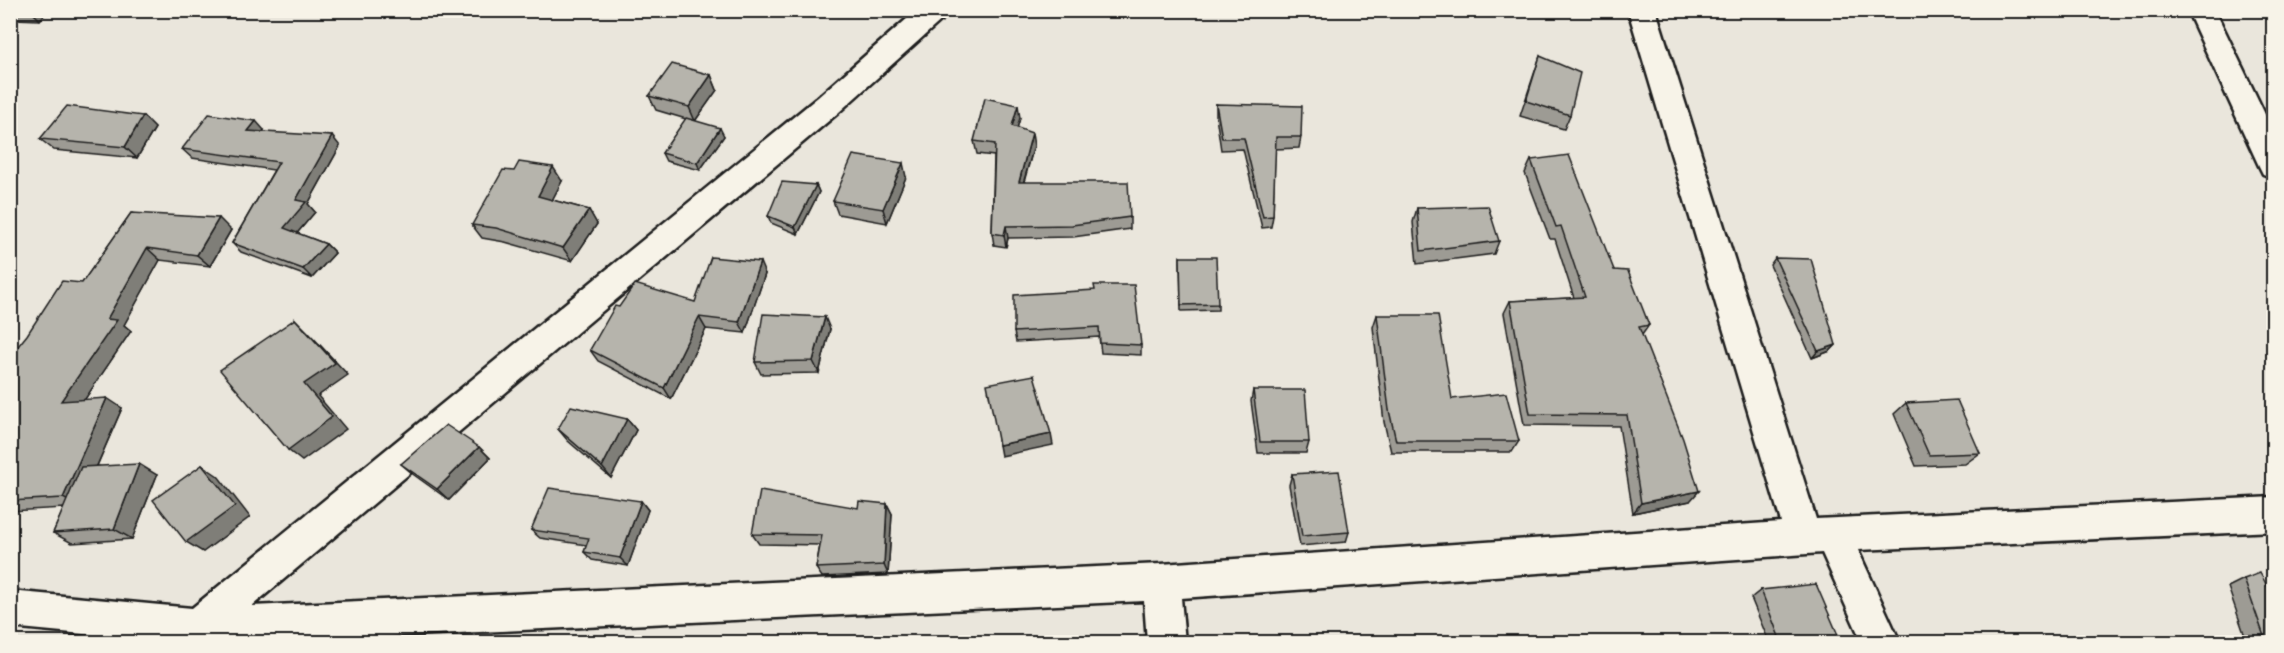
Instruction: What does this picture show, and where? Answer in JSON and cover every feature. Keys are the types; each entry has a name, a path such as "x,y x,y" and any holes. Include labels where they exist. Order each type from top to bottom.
{"street":[{"path":"188,634 819,112 935,10"},
{"path":"1642,10 1818,536 1881,642"},
{"path":"2201,10 2274,165"},
{"path":"10,609 188,634 1161,582 1818,536 2274,514"},
{"path":"1161,582 1166,642"}],"building":[{"path":"1540,56 1580,73 1570,115 1526,101"},
{"path":"672,64 711,75 689,107 649,96"},
{"path":"985,98 1018,105 1012,126 1032,133 1019,182 1128,182 1130,217 1072,225 1006,226 1004,235 992,233 995,144 974,141"},
{"path":"1216,104 1302,106 1301,137 1276,137 1273,216 1263,217 1244,138 1222,138"},
{"path":"67,106 143,116 125,147 40,139"},
{"path":"209,114 256,121 248,131 332,136 296,200 306,202 284,228 326,244 303,269 232,243 279,162 182,149"},
{"path":"686,118 720,128 697,163 662,153"},
{"path":"853,155 903,163 883,209 833,201"},
{"path":"1569,155 1614,270 1628,271 1649,325 1639,327 1683,439 1699,491 1641,503 1627,415 1530,414 1510,301 1585,297 1561,226 1556,227 1531,160"},
{"path":"519,162 553,167 538,196 589,210 563,248 496,228 472,225 503,170 514,171"},
{"path":"782,182 816,185 795,227 768,216"},
{"path":"1488,206 1499,241 1421,251 1417,208"},
{"path":"131,213 219,218 197,255 147,248 107,319 117,320 61,401 107,398 63,498 10,501 10,441 12,437 10,437 10,356 27,335 62,281 82,283"},
{"path":"711,257 760,262 739,322 699,317 664,388 590,350 615,306 619,307 635,284 695,302"},
{"path":"1180,257 1216,257 1218,304 1181,305"},
{"path":"1775,258 1811,259 1836,345 1818,351"},
{"path":"1094,285 1134,285 1141,345 1100,343 1099,327 1014,332 1014,295 1095,290"},
{"path":"763,314 825,317 813,361 755,362"},
{"path":"1377,315 1438,315 1452,399 1506,393 1519,441 1396,441 1389,410"},
{"path":"295,319 335,363 304,384 332,417 288,450 220,370"},
{"path":"1034,375 1051,434 999,445 987,384"},
{"path":"1253,390 1305,390 1309,442 1260,442"},
{"path":"1957,400 1980,453 1929,455 1906,403"},
{"path":"571,406 627,419 602,467 558,429"},
{"path":"446,425 479,447 437,489 401,464"},
{"path":"139,464 114,529 53,533 81,467"},
{"path":"202,465 235,506 186,542 153,500"},
{"path":"1339,471 1349,532 1302,536 1292,474"},
{"path":"549,488 641,501 620,558 584,552 589,538 531,530"},
{"path":"760,491 858,508 859,501 887,504 884,565 816,568 822,535 752,534"},
{"path":"2260,573 2274,598 2274,642 2266,642 2244,579"},
{"path":"1816,584 1841,642 1781,642 1761,590"}]}
